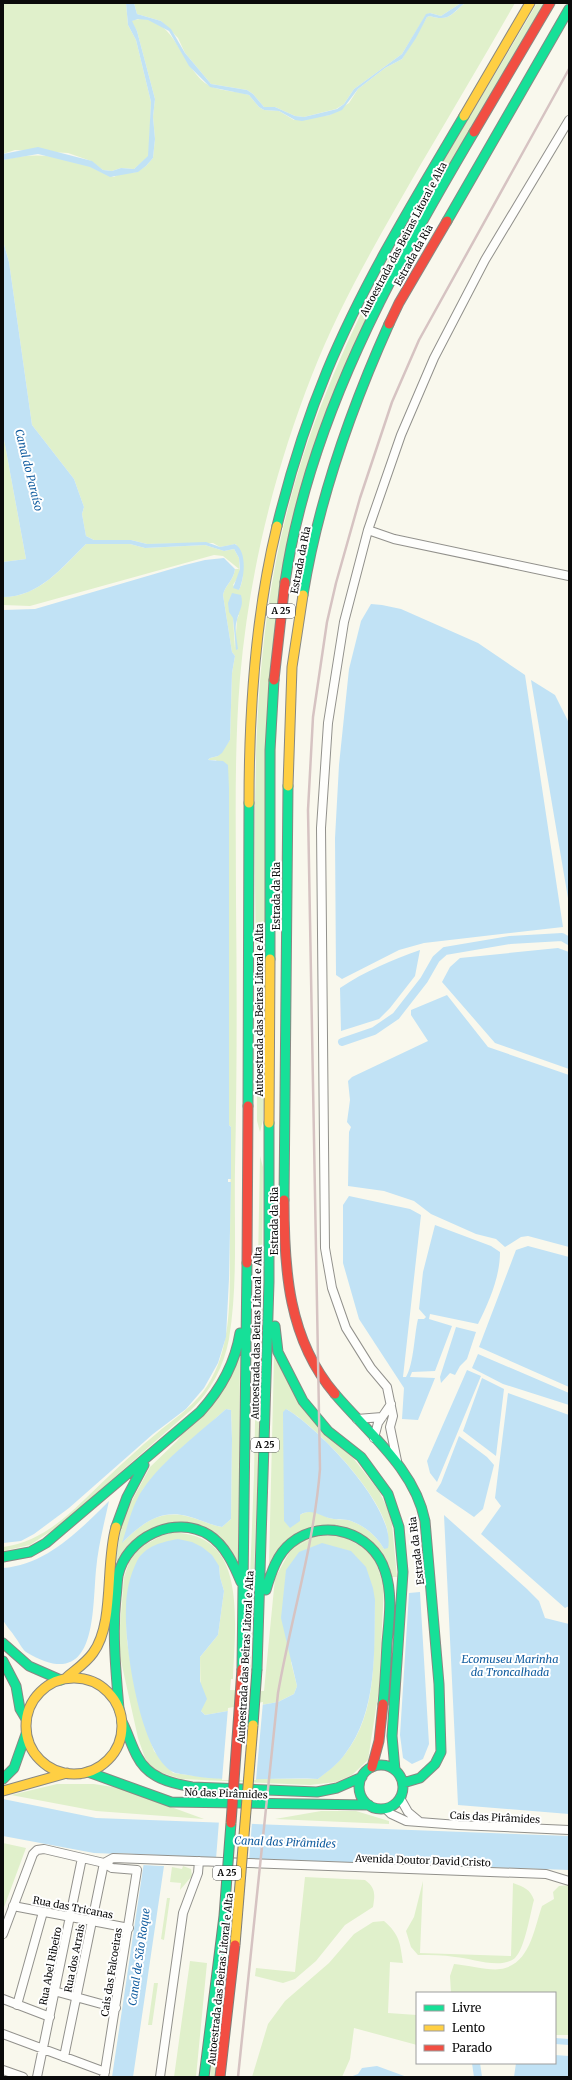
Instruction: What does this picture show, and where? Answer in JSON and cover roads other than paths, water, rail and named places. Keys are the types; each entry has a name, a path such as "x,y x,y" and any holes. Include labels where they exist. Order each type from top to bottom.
{"main road":[{"name":"Autoestrada das Beiras Litoral e Alta","path":"204,2077 224,1916 242,1669 247,1271 249,752 253,680 262,603 276,533 290,475 314,402 338,347 377,267 530,3"},
{"name":"Autoestrada das Beiras Litoral e Alta","path":"220,2077 239,1914 260,1609 269,1282 270,750 274,679 281,604 294,538 309,478 331,409 355,353 393,276 428,212 550,3"},
{"name":"Estrada da Ria","path":"403,1783 420,1778 435,1764 441,1752 439,1684 428,1538 424,1516 417,1494 397,1463 326,1383 306,1351 295,1322 287,1286 284,1235 288,760 292,667 304,591 321,511 343,435 372,362 403,296 569,8"},
{"path":"3,1557 25,1554 46,1543 150,1456 211,1400 230,1373 239,1342 247,1271"},
{"path":"269,1282 278,1352 303,1401 328,1431 361,1457 388,1494 399,1527 403,1572 392,1736 395,1770"},
{"path":"64,1679 95,1652 104,1629 110,1556 116,1525 129,1490 150,1456"},
{"path":"3,1791 67,1773 88,1772 102,1764 114,1753 120,1738 122,1722 119,1709 113,1633 118,1575 125,1558 131,1549 140,1541 160,1529 186,1527 198,1530 214,1540 227,1553 243,1587"},
{"path":"260,1609 270,1574 279,1556 292,1542 309,1532 328,1530 348,1532 366,1542 379,1557 388,1579 389,1596 383,1699 379,1736 372,1767 387,1766 395,1770 399,1774 404,1788 400,1798 392,1806 386,1809"},
{"path":"3,1644 25,1664 40,1673 64,1679"},
{"path":"3,1661 16,1686 20,1709 26,1719"},
{"path":"3,1779 14,1768 26,1734 26,1719 31,1704 39,1692 52,1683 64,1679 82,1678 98,1684 111,1694 119,1709"},
{"name":"Nó das Pirâmides","path":"122,1722 129,1733 140,1763 158,1778 173,1784 317,1792 337,1788 362,1777 372,1767"},
{"path":"26,1734 31,1748 40,1760 53,1769 67,1773"},
{"name":"Nó das Pirâmides","path":"88,1772 171,1802 275,1806 369,1806 379,1809 386,1809"},
{"path":"362,1777 360,1791 362,1798 369,1806"}],"street":[{"path":"397,1463 390,1427 392,1416 387,1387 371,1368 346,1328 332,1288 325,1248 321,828 328,723 344,622 368,530 401,435 434,358 485,260 569,120"},
{"path":"368,530 394,538 569,576"},
{"path":"374,1438 378,1423 391,1404"},
{"path":"357,1419 382,1417"},
{"path":"374,1438 390,1427"},
{"path":"400,1798 408,1812 420,1822"},
{"name":"Cais das Pirâmides","path":"386,1809 390,1814 406,1821 569,1830"},
{"path":"3,1934 32,1854 37,1850 44,1849 104,1863"},
{"name":"Rua Abel Ribeiro","path":"36,2077 44,2049 54,1991 82,1858"},
{"name":"Avenida Doutor David Cristo","path":"104,1863 113,1858 546,1874 569,1881"},
{"path":"160,2077 184,1913 198,1874 199,1861"},
{"name":"Cais das Falcoeiras","path":"104,1863 112,1868 136,1870 129,1928 105,2075"},
{"name":"Rua dos Arrais","path":"64,2057 104,1863"},
{"name":"Rua das Tricanas","path":"13,1906 129,1928"},
{"path":"17,2005 43,1912"},
{"path":"54,1991 116,2008"},
{"path":"3,1999 50,2017"},
{"path":"3,2034 64,2057 105,2075"},
{"path":"3,2070 23,2077"}],"water":[{"path":"126,3 134,3 137,14 161,21 171,29 185,53 211,84 247,90 253,94 264,107 275,107 295,116 304,117 337,109 344,104 354,89 402,54 426,14 430,13 441,16 461,3 465,3 449,16 442,18 427,17 416,38 402,59 385,68 358,89 342,110 330,115 302,121 295,120 279,111 264,110 259,107 249,95 210,87 189,66 169,31 148,20 138,19 132,21 137,31 155,99 153,117 155,139 153,158 146,166 138,172 110,177 90,167 38,154 3,160 3,154 38,147 92,161 103,170 112,171 121,168 134,169 148,156 151,102 136,40 128,25"},
{"name":"Canal do Paraíso","path":"3,241 9,262 32,425 74,479 84,507 82,514 86,536 94,540 131,540 147,544 206,542 220,547 235,544 242,553 244,566 239,590 233,588 240,569 239,558 234,549 224,551 205,545 145,548 130,544 86,544 59,571 39,586 16,596 3,597 3,562 26,559 3,434"},
{"path":"224,558 235,569 223,595 232,652 235,656 232,673 230,740 222,753 208,760 223,761 228,765 229,788 229,1125 231,1127 231,1179 228,1179 228,1182 231,1182 226,1337 218,1363 204,1388 186,1409 153,1434 69,1508 34,1534 21,1541 3,1543 3,610 35,609 185,565 205,560"},
{"path":"232,593 241,595 242,599 242,605 236,623 238,649 236,650 233,618 229,612 228,603"},
{"path":"371,604 401,609 478,643 525,675 563,927 424,943 399,950 342,979 336,975 335,838 339,765 349,669 361,621"},
{"path":"531,680 555,695 569,723 569,904"},
{"path":"558,948 569,952 569,1069 495,1043 442,982 450,967 460,958"},
{"path":"420,950 415,976 390,1008 379,1019 341,1031 340,988 379,966"},
{"path":"447,995 488,1047 569,1075 569,1247 528,1236 521,1237 505,1247 496,1239 476,1234 431,1214 414,1201 384,1191 348,1186 349,1132 351,1127 347,1122 350,1100 348,1081 352,1077 428,1041 411,1015 411,1010"},
{"path":"349,1196 410,1209 421,1215 403,1377 406,1377 411,1364 418,1319 424,1319 426,1317 419,1309 423,1272 435,1225 491,1246 500,1252 500,1261 496,1280 490,1298 478,1324 430,1314 429,1319 452,1326 435,1371 412,1372 410,1377 435,1378 418,1420 402,1419 404,1388 359,1319 343,1263 343,1205"},
{"path":"528,1246 569,1257 569,1387 479,1347 516,1250"},
{"path":"456,1327 476,1332 467,1359 460,1366 455,1375 450,1373 441,1383 440,1377"},
{"path":"478,1354 569,1393 569,1405 503,1384 472,1368"},
{"path":"467,1370 481,1376 437,1482 430,1473 427,1461"},
{"path":"482,1378 504,1389 496,1456 463,1431"},
{"path":"508,1393 569,1415 569,1606 565,1608 481,1534 501,1506 495,1498"},
{"path":"226,1409 231,1410 231,1519 222,1527 187,1516 177,1514 168,1515 151,1520 136,1530 122,1543 139,1495 151,1478 182,1447"},
{"path":"286,1409 317,1433 335,1451 368,1492 380,1512 388,1532 388,1548 384,1549 369,1531 348,1520 331,1519 307,1512 300,1515 300,1521 290,1528 284,1521 283,1412"},
{"path":"459,1436 487,1457 494,1465 483,1509 474,1517 436,1491 441,1483"},
{"path":"109,1501 98,1553 91,1626 86,1643 78,1656 66,1663 49,1663 26,1652 3,1620 3,1568 34,1560 48,1553 74,1534"},
{"name":"Ecomuseu Marinha da Troncalhada","path":"444,1515 539,1601 545,1618 569,1624 569,1814 458,1805"},
{"path":"178,1539 192,1542 202,1547 212,1555 219,1566 224,1591 218,1635 200,1657 200,1681 207,1699 201,1711 205,1715 278,1702 294,1694 297,1686 281,1618 286,1570 299,1552 322,1543 351,1551 366,1567 373,1588 375,1600 374,1660 369,1700 356,1737 342,1758 318,1779 220,1779 175,1773 161,1762 151,1744 136,1697 128,1646 126,1602 130,1578 140,1556 149,1548"},
{"path":"420,1592 429,1744 423,1759 412,1764 403,1758 400,1735 409,1593"},
{"name":"Canal das Pirâmides","path":"3,1799 96,1818 569,1836 569,1870 152,1855 150,1865 164,1866 133,2077 112,2077 145,1855 94,1853 3,1836"},
{"path":"556,2038 569,2039 569,2045 556,2044"},
{"path":"556,2055 569,2056 569,2077 514,2077 516,2064 556,2064"},
{"path":"377,2066 407,2077 350,2077 358,2074 362,2068"}],"waterway":[{"path":"342,1042 374,1031 396,1016 424,980 436,959 445,951 510,940 562,937 569,941"},
{"path":"476,2064 478,2077"}],"railway":[{"path":"238,2077 278,1693 308,1553 320,1469 308,810 313,717 327,622 336,583 360,498 392,402 419,340 569,69"}],"water label":[{"name":"Canal de São Roque","path":"139,1957"}]}
